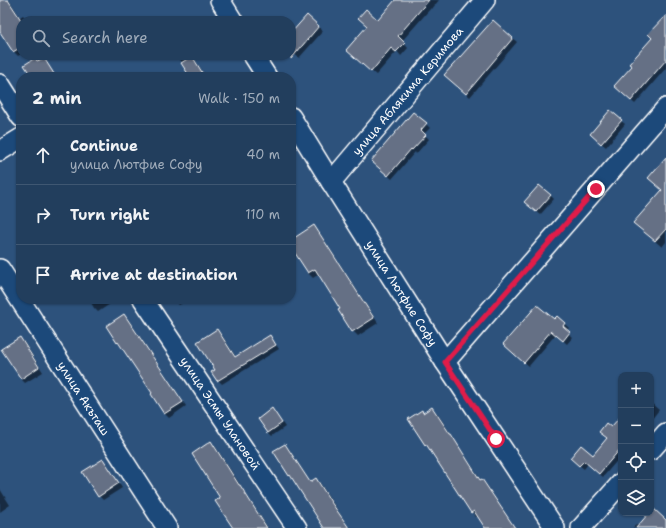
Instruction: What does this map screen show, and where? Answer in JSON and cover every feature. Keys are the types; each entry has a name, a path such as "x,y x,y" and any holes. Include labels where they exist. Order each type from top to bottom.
{"street":[{"path":"220,0 230,16"},
{"name":"улица Аблякима Керимова","path":"331,182 485,0"},
{"path":"256,60 264,72"},
{"path":"0,84 16,109"},
{"path":"445,362 666,108"},
{"name":"улица Лютфие Софу","path":"296,125 445,362 555,528"},
{"path":"0,151 16,141"},
{"name":"улица Акъташ","path":"0,270 16,295"},
{"name":"улица Акъташ","path":"22,304 167,528"},
{"name":"улица Эсмы Улановой","path":"146,304 297,528"},
{"path":"654,447 666,433"},
{"path":"581,528 618,486"}],"building":[{"path":"0,0 8,0 18,16 16,16 16,50 13,52 0,32"},
{"path":"395,0 429,0 398,36 405,43 396,52 391,48 371,72 346,50 367,26 358,18 366,9 378,20"},
{"path":"307,15 319,26 296,53 296,27"},
{"path":"666,15 666,60 631,101 614,86 632,66 629,64 652,38 648,34"},
{"path":"493,20 513,38 466,94 444,75"},
{"path":"32,60 45,60 53,72 29,72 24,65"},
{"path":"186,60 194,60 202,72 187,72 181,63"},
{"path":"610,110 622,120 601,144 590,134"},
{"path":"413,112 427,123 421,130 426,135 412,150 411,149 388,176 371,161"},
{"path":"666,157 666,229 655,241 633,223 662,190 648,178"},
{"path":"539,185 551,195 536,212 524,202"},
{"path":"314,225 374,318 352,332 338,310 340,309 315,269 308,273 296,255 296,237"},
{"path":"537,305 554,319 557,316 565,323 563,326 570,332 563,341 551,331 524,363 503,344"},
{"path":"124,314 183,402 164,414 151,394 152,393 106,326"},
{"path":"217,329 235,357 270,335 276,345 217,381 211,372 215,370 197,342"},
{"path":"20,337 39,367 21,379 1,349"},
{"path":"432,407 480,480 482,479 515,528 485,528 474,511 471,513 408,419 422,410 423,413"},
{"path":"272,408 282,423 268,433 258,419"},
{"path":"618,419 618,452 599,474 584,461 579,466 570,458 581,445 593,455 607,438 599,432 606,423 611,427"},
{"path":"211,441 267,528 233,528 215,501 220,498 192,454"},
{"path":"285,444 310,482 316,478 349,528 324,528 273,451"},
{"path":"103,459 119,483 98,497 82,472"},
{"path":"654,509 666,520 666,528 636,528 646,516 654,516"}],"route":[{"path":"496,439 445,362 596,189"}]}
